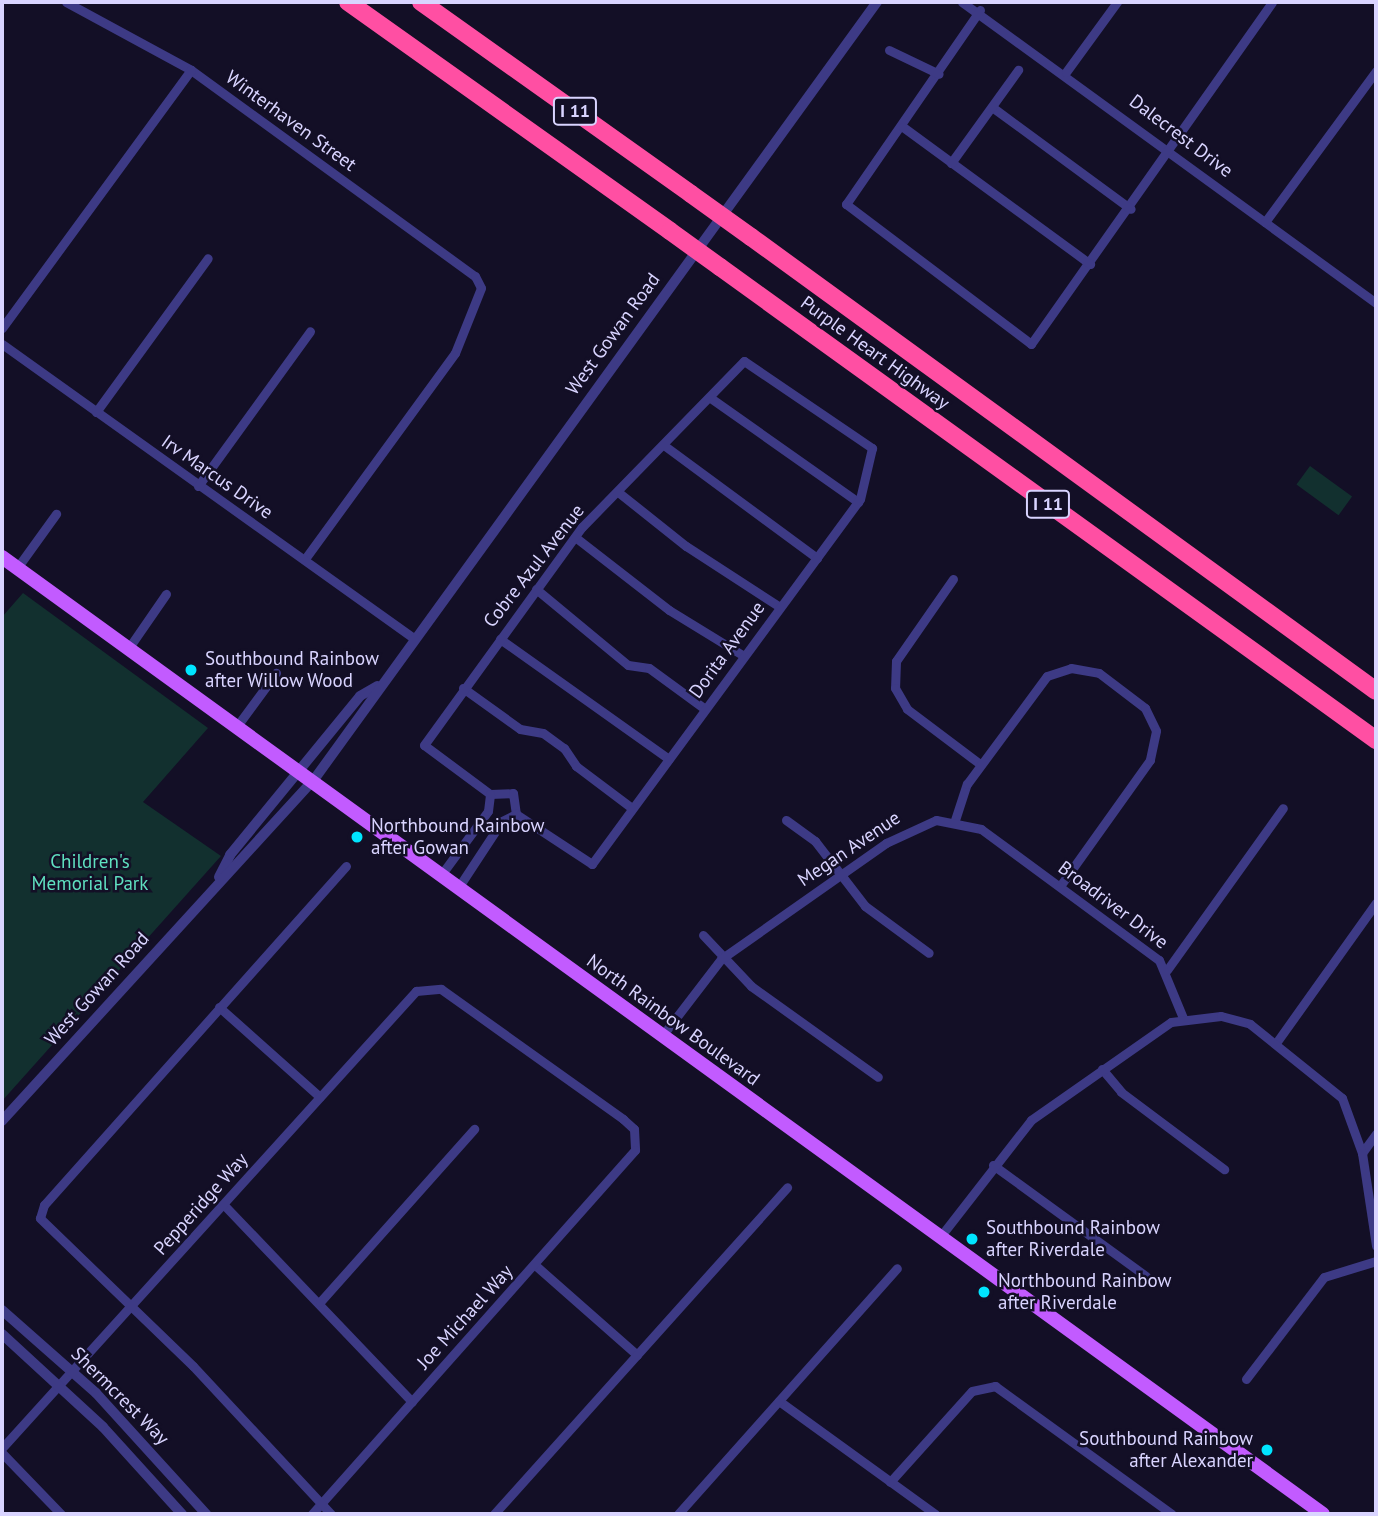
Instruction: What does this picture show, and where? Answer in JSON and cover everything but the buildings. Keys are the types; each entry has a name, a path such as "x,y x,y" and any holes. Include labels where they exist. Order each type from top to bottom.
{"highway":[{"name":"Purple Heart Highway","path":"421,2 751,237 1376,691"},
{"name":"Purple Heart Highway","path":"350,4 1376,740"}],"main road":[{"name":"North Rainbow Boulevard","path":"2,556 1323,1514"}],"street":[{"name":"Winterhaven Street","path":"66,2 191,70 475,276 481,288 455,353 305,559"},
{"name":"West Gowan Road","path":"2,1121 308,777 877,2"},
{"name":"Dalecrest Drive","path":"962,2 980,10 1265,222 1374,298"},
{"path":"1066,72 1117,2"},
{"path":"980,10 903,127 846,204 1031,344 1131,209 1164,147 1272,2"},
{"path":"889,50 939,74"},
{"path":"2,328 191,70"},
{"path":"951,163 1018,70"},
{"path":"1265,222 1376,71"},
{"path":"992,107 1131,209"},
{"path":"903,127 1090,264"},
{"path":"96,412 208,258"},
{"path":"198,486 310,331"},
{"name":"Irv Marcus Drive","path":"2,344 412,637"},
{"name":"Cobre Azul Avenue","path":"490,794 424,745 575,537 712,399 744,361 872,448"},
{"path":"712,399 858,502"},
{"path":"665,446 817,558"},
{"name":"Dorita Avenue","path":"516,814 592,863 858,502 872,448"},
{"path":"618,492 686,546 780,607"},
{"path":"17,568 56,514"},
{"path":"575,537 661,604 744,656"},
{"path":"953,579 896,661 895,688 907,709 980,764"},
{"path":"536,589 628,665 649,668 705,709"},
{"path":"128,649 166,593"},
{"path":"500,639 669,758"},
{"path":"955,820 980,764 1047,676 1071,668 1099,673 1145,708 1156,731 1150,760 1060,886"},
{"path":"237,726 276,673"},
{"path":"463,688 520,729 553,740 576,766 632,808"},
{"path":"441,875 472,832 490,794 513,793 516,814 487,843 458,888"},
{"path":"1167,970 1283,808"},
{"path":"786,820 816,841 839,876 865,906 929,953"},
{"name":"Broadriver Drive","path":"955,820 981,829 1060,886 1167,970 1183,1017"},
{"name":"Megan Avenue","path":"662,1036 722,959 911,827 955,820"},
{"path":"331,1514 133,1306 40,1218 44,1205 345,866"},
{"path":"1276,1042 1376,904"},
{"path":"703,936 722,959 878,1077"},
{"name":"Pepperidge Way","path":"2,1451 416,991 428,986 442,989 623,1119 637,1139"},
{"path":"219,1007 320,1097"},
{"path":"940,1237 1031,1119 1183,1017 1221,1016 1276,1042 1342,1098 1362,1153 1376,1246"},
{"path":"1102,1069 1121,1092 1224,1169"},
{"path":"320,1302 474,1129"},
{"path":"1362,1153 1376,1134"},
{"name":"Joe Michael Way","path":"312,1514 535,1265 637,1139"},
{"path":"993,1165 1146,1276"},
{"path":"494,1514 787,1187"},
{"path":"224,1205 320,1302 412,1402"},
{"path":"1246,1379 1324,1277 1376,1261"},
{"path":"535,1265 637,1355"},
{"path":"678,1514 897,1268"},
{"name":"Shermcrest Way","path":"2,1310 74,1372 206,1514"},
{"name":"Shermcrest Way","path":"2,1334 61,1386 182,1514"},
{"path":"890,1482 982,1387 995,1387 1172,1514"},
{"path":"779,1401 935,1514"},
{"path":"2,1451 61,1514"}],"green space":[{"path":"1310,466 1352,497 1339,515 1296,485"},
{"name":"Children's Memorial Park","path":"23,593 208,728 143,802 221,856 2,1101 2,617"}],"place":[{"name":"Southbound Rainbow after Willow Wood","path":"191,670"},
{"name":"Northbound Rainbow after Gowan","path":"357,837"},
{"name":"Southbound Rainbow after Riverdale","path":"972,1239"},
{"name":"Northbound Rainbow after Riverdale","path":"984,1292"},
{"name":"Southbound Rainbow after Alexander","path":"1267,1450"}]}
